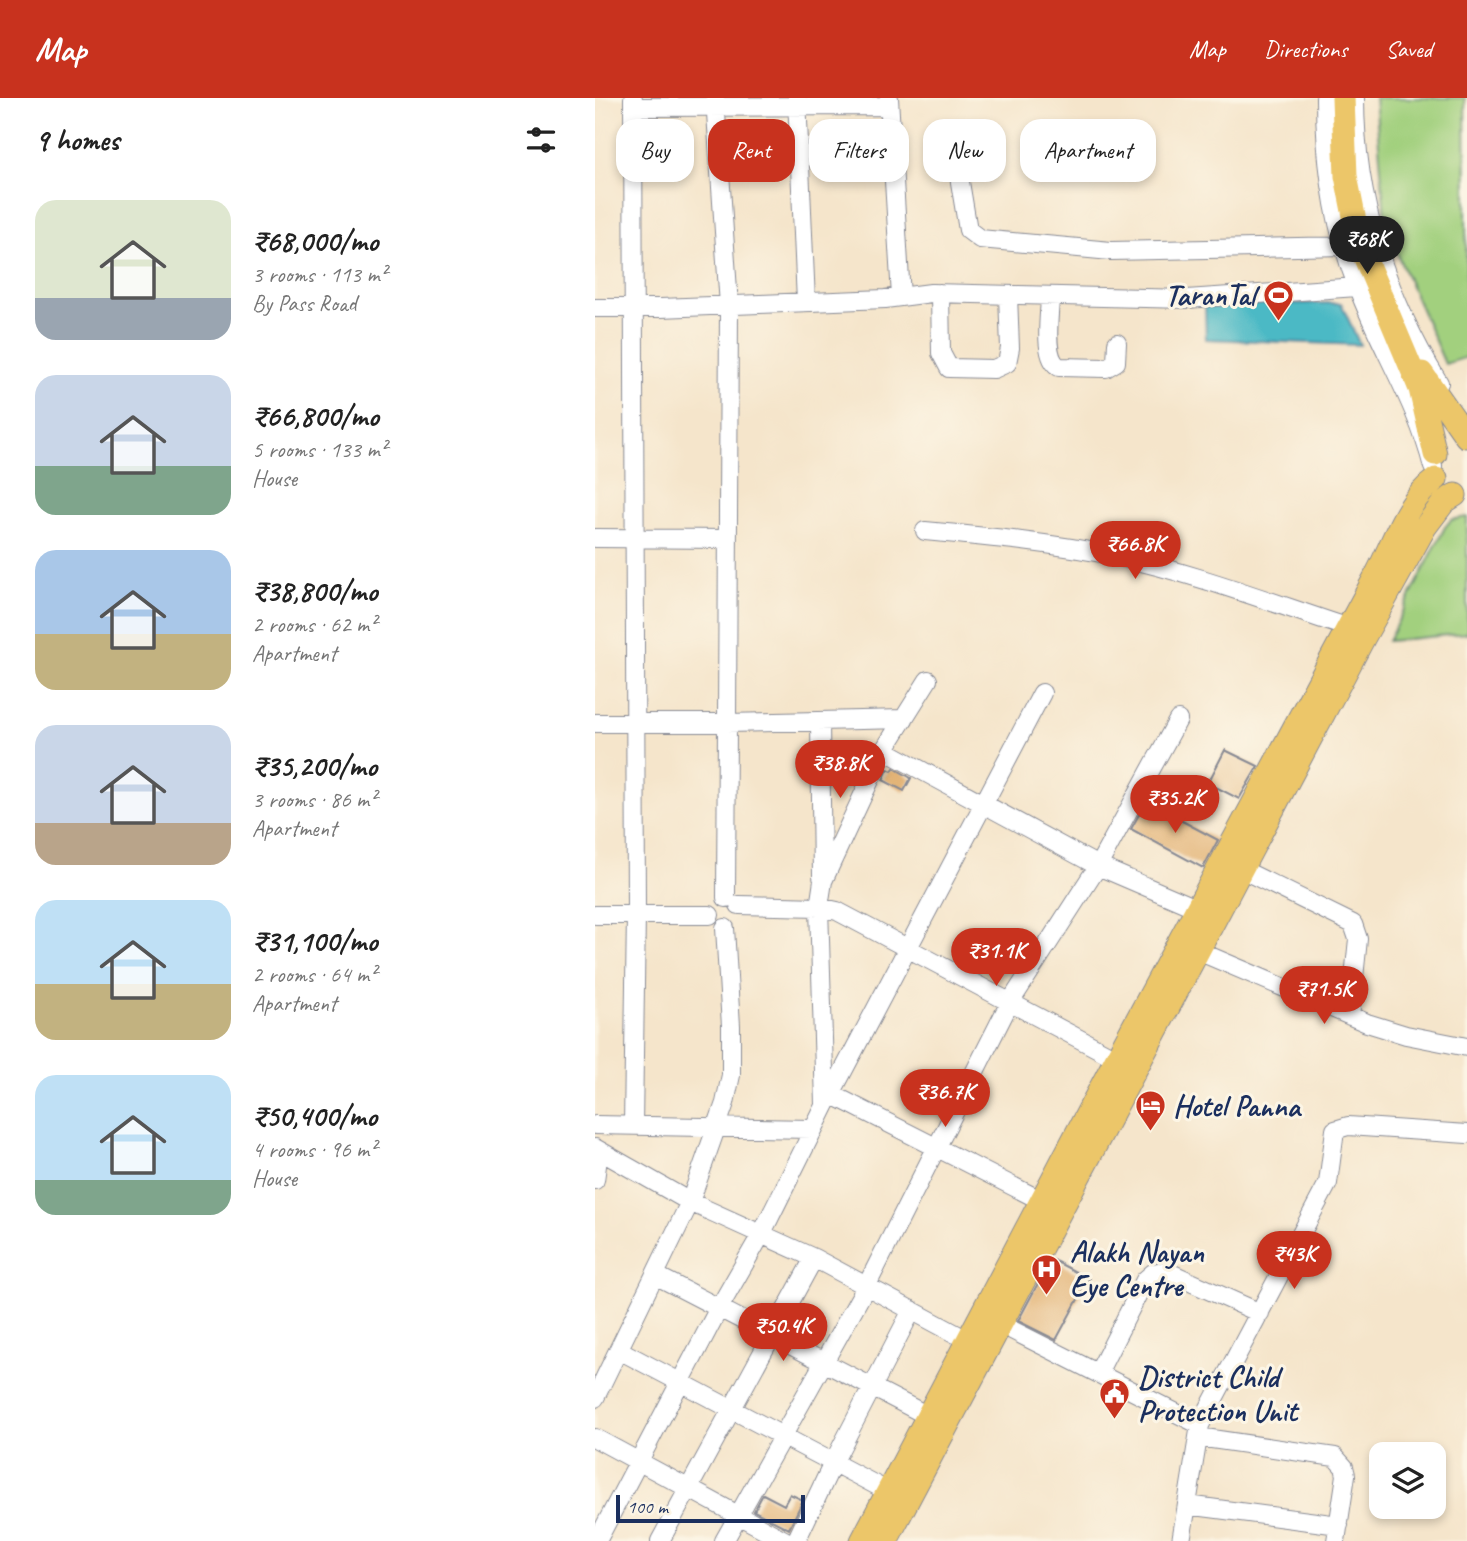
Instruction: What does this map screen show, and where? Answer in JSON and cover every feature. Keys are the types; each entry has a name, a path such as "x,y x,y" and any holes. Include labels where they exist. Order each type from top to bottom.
{"main road":[{"path":"1342,98 1352,215 1371,278 1420,389 1435,466 1444,489 1461,495"},
{"path":"869,1541 1000,1324 1042,1248 1196,908 1377,574 1408,511 1435,466 1442,444 1467,432 1399,337"},
{"path":"869,1541 888,1492 1042,1201 1125,1063 1198,951 1425,527 1444,502 1461,495"}],"street":[{"path":"1325,98 1330,178 1357,288 1422,426 1435,466"},
{"path":"1355,98 1359,173 1387,276 1424,359 1467,432"},
{"path":"1364,98 1367,173 1387,276"},
{"path":"633,1126 636,538 635,308 631,295 633,102 889,102 901,297"},
{"path":"715,102 729,306 727,723 732,901 738,920 725,928"},
{"path":"797,102 806,302"},
{"path":"961,182 968,230 979,239 1111,251 1345,246"},
{"path":"595,307 729,306 940,293 1187,299 1357,288"},
{"path":"940,293 941,353 949,368 995,369 1007,363 1010,348 1008,295"},
{"path":"1050,296 1050,353 1054,364 1059,367 1106,368 1116,362 1117,343"},
{"path":"925,531 1053,544 1118,557 1205,580 1346,627"},
{"path":"595,538 728,539"},
{"path":"823,881 884,750 928,680"},
{"path":"597,1541 719,1308 762,1233 828,1100 1042,692"},
{"path":"595,723 904,719"},
{"path":"724,1541 822,1361 867,1285 1009,1004 1098,866 1178,720"},
{"path":"820,721 823,881 818,907 828,1100"},
{"path":"884,750 1098,866 1196,908"},
{"path":"1241,869 1353,924 1358,939 1350,1016"},
{"path":"725,928 715,924 711,915 712,905 732,901 818,907 837,911 1125,1063"},
{"path":"595,915 711,915"},
{"path":"595,1398 690,1202 716,1129 731,1074 725,928"},
{"path":"1198,951 1350,1016 1406,1035 1467,1047"},
{"path":"828,1100 937,1147 1042,1201"},
{"path":"595,1125 813,1129"},
{"path":"1181,1541 1199,1431 1328,1183 1335,1130 1348,1126 1467,1135"},
{"path":"595,1180 597,1149 690,1202 814,1258 967,1340"},
{"path":"660,1541 814,1258"},
{"path":"1098,1373 1145,1280 1153,1273 1166,1271 1260,1314"},
{"path":"655,1275 928,1416"},
{"path":"796,1541 833,1462 912,1310"},
{"path":"1000,1324 1098,1373 1199,1431 1335,1457 1345,1467 1337,1533 1187,1505"},
{"path":"619,1350 888,1492"},
{"path":"595,1438 786,1541"}],"green space":[{"path":"1375,98 1465,98 1467,357 1445,364 1400,261 1385,217"},
{"path":"1467,517 1467,633 1388,641 1445,527 1451,520"}],"water":[{"name":"TaranTal","path":"1341,303 1360,345 1206,339 1205,304"}],"building":[{"path":"1225,750 1258,766 1239,799 1208,783"},
{"path":"894,768 911,778 904,791 883,780 888,769 892,771"},
{"path":"1146,802 1218,840 1203,868 1131,829"},
{"path":"1051,1259 1089,1279 1056,1340 1018,1321"},
{"path":"763,1494 784,1505 790,1494 803,1500 789,1529 754,1511"}],"place":[{"name":"TaranTal","path":"1278,322"},
{"name":"Hotel Panna","path":"1150,1133"},
{"name":"Alakh Nayan Eye Centre","path":"1047,1296"},
{"name":"District Child Protection Unit","path":"1115,1421"}]}
